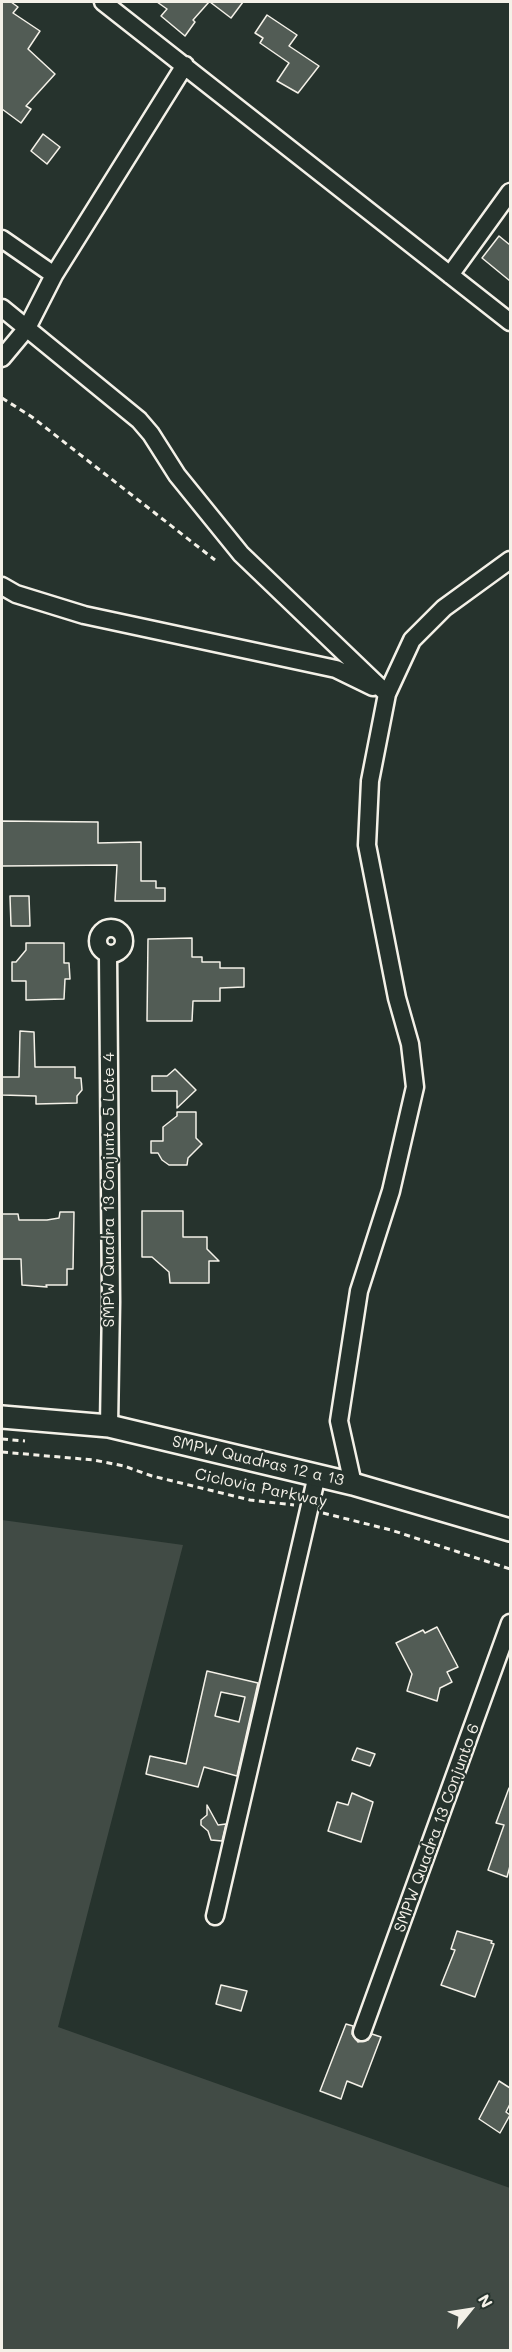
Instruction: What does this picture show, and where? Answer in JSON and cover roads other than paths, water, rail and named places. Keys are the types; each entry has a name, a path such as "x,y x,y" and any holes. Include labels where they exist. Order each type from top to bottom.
{"street":[{"path":"103,2 510,322"},
{"path":"2,358 27,328 54,275 185,65"},
{"path":"450,275 510,192"},
{"path":"2,239 54,275"},
{"path":"2,308 139,420 177,475 241,554 387,694"},
{"path":"352,1484 339,1421 359,1291 391,1191 415,1087 410,1044 397,998 367,845 370,781 387,694 412,640 444,608 510,560"},
{"path":"2,586 16,594 84,615 336,669 387,694"},
{"name":"SMPW Quadra 13 Conjunto 5 Lote 4","path":"108,955 111,1290 109,1425"},
{"name":"SMPW Quadras 12 a 13","path":"2,1417 109,1425 352,1484 510,1530"},
{"path":"215,1916 317,1476"},
{"name":"SMPW Quadra 13 Conjunto 6","path":"362,2032 510,1623"}]}
